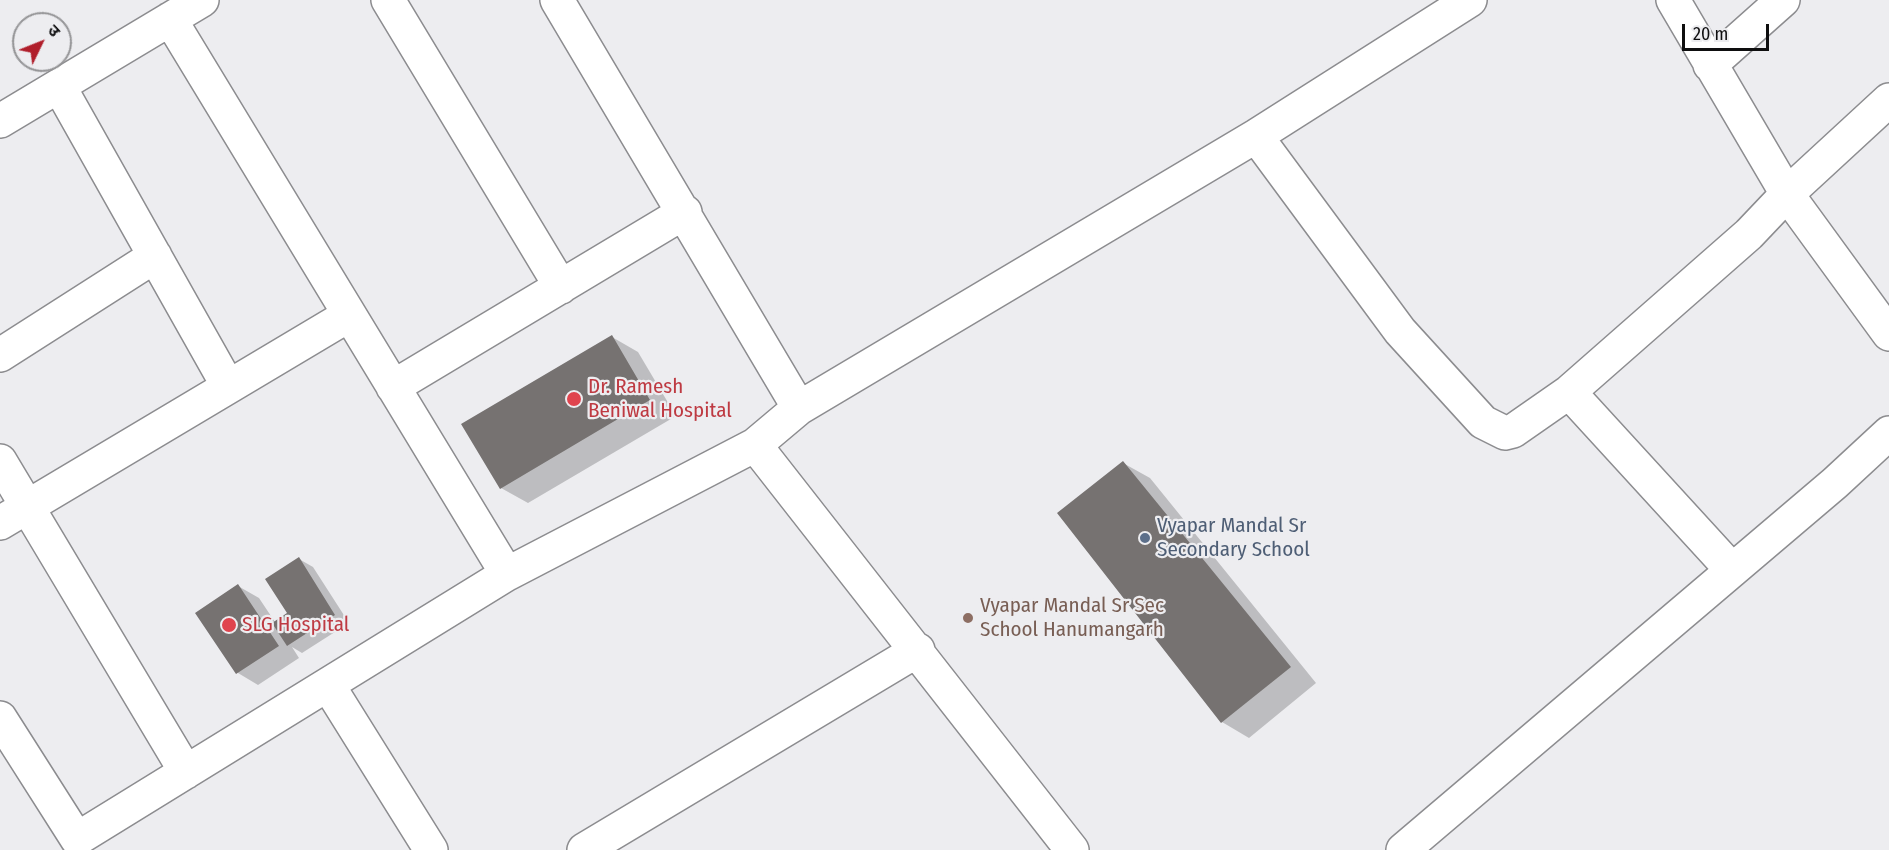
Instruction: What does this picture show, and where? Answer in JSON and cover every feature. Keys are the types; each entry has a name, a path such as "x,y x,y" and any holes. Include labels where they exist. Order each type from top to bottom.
{"street":[{"path":"0,122 201,0"},
{"path":"388,0 561,287"},
{"path":"557,0 685,212 799,408"},
{"path":"0,718 73,846 186,772 507,574 755,445 799,408 1256,136 1470,0"},
{"path":"1673,0 1787,194 1883,313"},
{"path":"1710,65 1783,0"},
{"path":"170,19 507,574"},
{"path":"59,86 228,386"},
{"path":"1256,136 1400,331 1488,426 1500,432 1513,431 1569,392 1735,246 1787,194 1889,100"},
{"path":"393,387 685,212"},
{"path":"0,355 155,256"},
{"path":"0,523 350,315"},
{"path":"1569,392 1732,570"},
{"path":"1403,850 1889,433"},
{"path":"755,445 918,650 1072,850"},
{"path":"0,461 186,772"},
{"path":"584,850 918,650"},
{"path":"328,686 430,850"}],"building":[{"path":"612,335 650,400 500,489 461,424"},
{"path":"1123,461 1291,667 1221,723 1057,513"},
{"path":"299,557 335,615 287,646 272,623 287,613 265,579"},
{"path":"238,584 279,646 236,674 195,613"}],"place":[{"name":"Dr. Ramesh Beniwal Hospital","path":"574,399"},
{"name":"Vyapar Mandal Sr Secondary School","path":"1145,538"},
{"name":"Vyapar Mandal Sr Sec School Hanumangarh","path":"968,618"},
{"name":"SLG Hospital","path":"229,625"}]}
